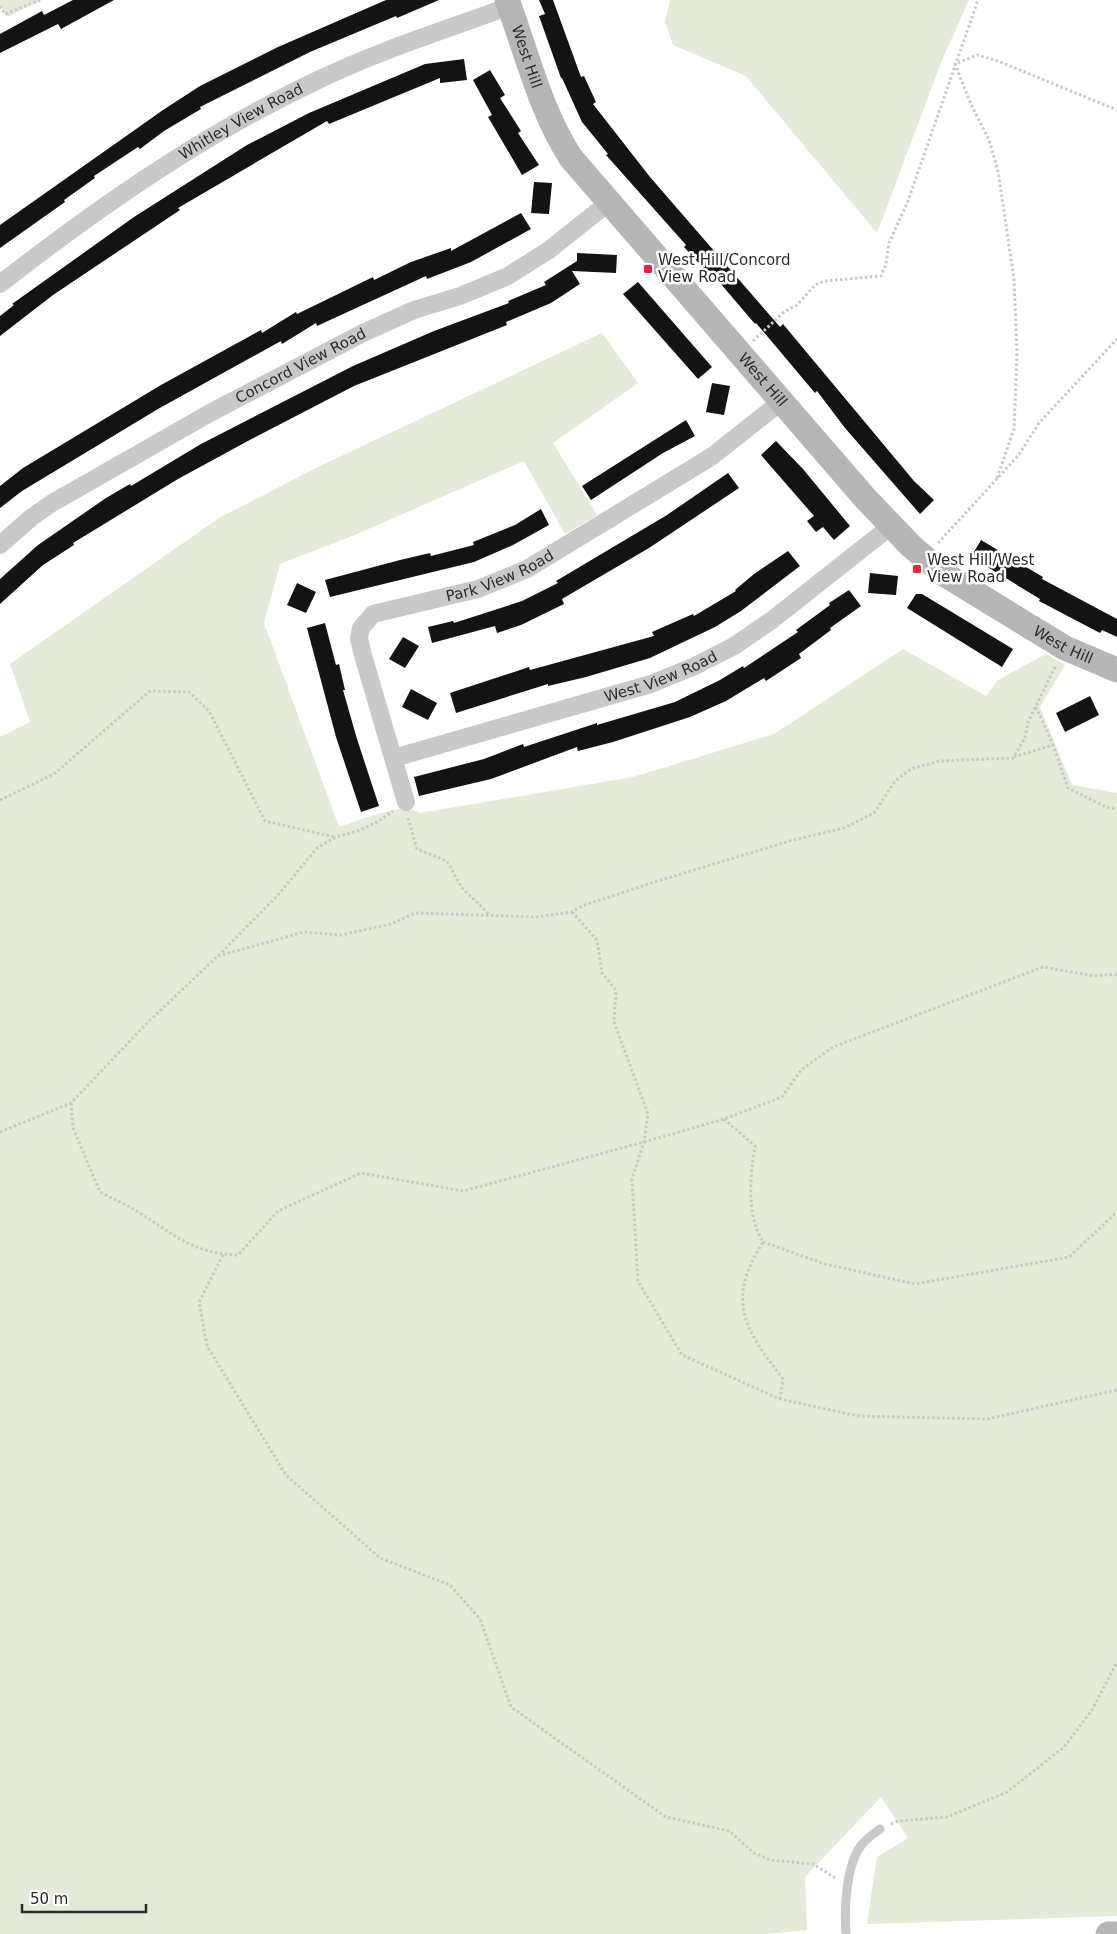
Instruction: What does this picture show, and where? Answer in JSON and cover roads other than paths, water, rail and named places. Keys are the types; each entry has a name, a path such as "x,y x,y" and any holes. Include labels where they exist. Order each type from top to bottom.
{"street":[{"name":"West Hill","path":"508,3 528,65 555,134 571,158 608,203 891,526 944,574 1065,648 1117,670"},
{"name":"Whitley View Road","path":"0,284 66,233 155,172 274,102 320,79 508,3"},
{"name":"Concord View Road","path":"0,545 32,517 52,503 210,413 414,310 460,296 508,276 550,250 608,203"},
{"name":"Park View Road","path":"406,802 362,652 359,638 361,628 366,620 384,610 478,589 527,569 712,457 782,401"},
{"name":"West View Road","path":"394,758 651,684 695,666 734,646 772,620 891,526"},
{"path":"1108,1934 1117,1934"}],"lane":[{"path":"846,1934 844,1910 848,1885 859,1848 880,1828"}],"place":[{"name":"West Hill/Concord View Road","path":"648,269"},
{"name":"West Hill/West View Road","path":"917,569"}]}
